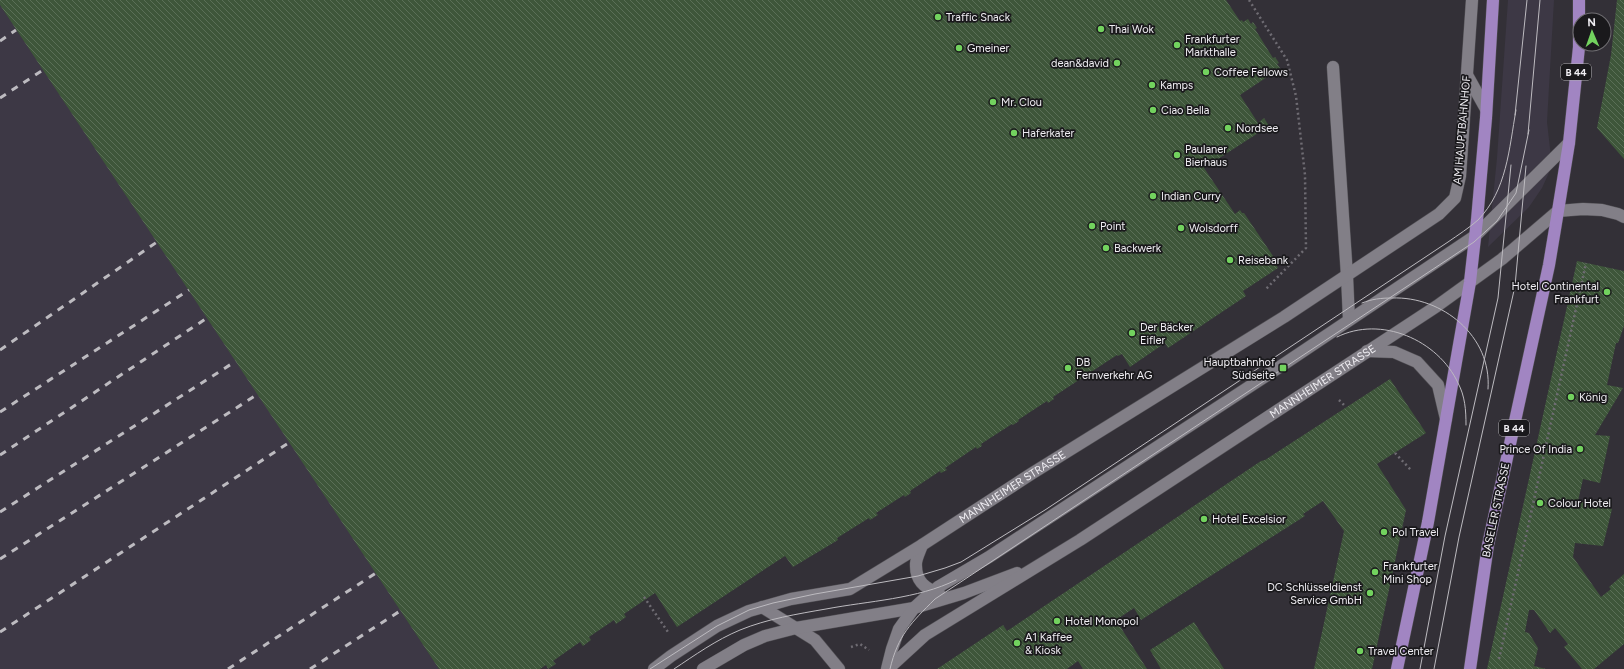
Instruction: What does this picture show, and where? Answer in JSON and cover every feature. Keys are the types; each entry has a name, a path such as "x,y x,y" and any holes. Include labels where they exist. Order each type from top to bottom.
{"main road":[{"name":"AM HAUPTBAHNHOF","path":"1475,236 1486,109 1493,0"},
{"name":"B 44","path":"1558,211 1569,143 1579,47 1579,0"},
{"name":"BASELER STRASSE","path":"1470,669 1488,545 1549,265 1558,211"},
{"path":"1397,669 1428,522 1447,421 1470,282 1475,236"}],"street":[{"name":"AM HAUPTBAHNHOF","path":"1347,276 1439,214 1455,198 1460,176 1472,0"},
{"path":"1333,67 1349,320"},
{"path":"1467,75 1486,109"},
{"path":"888,669 892,649 899,629 914,608 933,591 989,557 1116,472 1286,363 1475,236 1569,143"},
{"path":"1558,211 1583,209 1602,210 1618,214 1624,218"},
{"name":"MANNHEIMER STRASSE","path":"888,669 925,635 1080,540 1470,282 1502,259 1558,211"},
{"name":"MANNHEIMER STRASSE","path":"654,669 717,626 749,611 791,599 850,589 1347,276"},
{"path":"1367,351 1394,352 1417,362 1438,385 1447,421"},
{"name":"MANNHEIMER STRASSE","path":"703,669 744,645 765,636 796,628 914,608 956,596 1025,569 1080,540"},
{"path":"922,545 915,566 918,576 924,586 933,591 956,596"},
{"path":"762,607 815,640 839,669"}],"path":[{"path":"1249,0 1287,60 1296,96 1305,175 1306,248 1265,290"},
{"path":"1499,659 1586,263"},
{"path":"1339,400 1346,407"},
{"path":"1395,453 1411,470"},
{"path":"644,597 671,637"},
{"path":"849,648 860,644 872,652"}],"shaded area":[{"path":"1508,0 1554,0 1547,122 1552,166 1542,188 1529,207 1488,247 1497,158"},
{"path":"0,5 247,377 439,669 0,669"}],"building":[{"path":"0,0 1226,0 1240,21 1242,20 1243,22 1248,19 1251,24 1253,22 1257,28 1255,29 1273,58 1275,57 1279,63 1277,64 1280,68 1275,71 1276,73 1271,76 1270,75 1240,95 1258,123 1264,118 1269,126 1204,168 1235,214 1240,210 1244,213 1277,262 1275,263 1278,268 1243,291 1246,296 1168,348 1165,343 1130,367 1122,354 1117,355 1088,374 1090,375 1083,380 1082,378 1053,397 1054,399 1048,403 1047,401 1018,420 1019,421 1013,425 1012,424 981,444 982,446 977,449 976,447 945,468 947,470 941,473 940,471 910,491 911,493 905,497 904,495 876,513 878,515 870,520 869,518 837,538 838,540 793,567 785,556 677,627 655,593 624,614 626,617 616,624 614,620 589,637 591,640 583,646 580,642 553,661 556,664 548,669 546,665 540,669 439,669 0,5"},
{"path":"1617,0 1624,0 1624,159 1597,128 1612,46"},
{"path":"1577,261 1624,271 1624,326 1618,343 1616,343 1607,385 1623,388 1595,435 1610,436 1600,483 1583,479 1578,501 1612,509 1603,546 1575,543 1573,557 1601,597 1611,589 1609,587 1624,574 1624,644 1594,669 1582,669 1564,647 1568,644 1555,628 1550,633 1534,610 1529,610 1525,632 1529,633 1538,648 1534,666 1546,669 1487,669"},
{"path":"1390,379 1426,433 1377,464 1406,510 1372,669 1314,669 1344,531 1323,501 1303,514 1305,516 1141,620 1134,608 1116,620 1147,669 1083,669 1078,661 1067,669 937,669 1003,625 1007,631 1261,461 1265,460"},
{"path":"1194,622 1224,669 1161,669 1150,650"}],"tram line":[{"path":"1515,115 1527,0"},
{"path":"1528,134 1540,0"},
{"path":"650,669 717,626 749,610 815,594 918,576 945,568 961,562 1045,510 1475,223 1488,208 1501,182 1509,154 1516,110"},
{"path":"890,669 897,647 906,630 935,599 1474,242 1497,221 1516,193 1529,130"},
{"path":"1420,669 1445,536 1498,298 1511,165"},
{"path":"1434,669 1459,537 1515,286 1526,166"},
{"path":"1362,303 1384,298 1411,299 1429,304 1445,312 1460,323 1473,336 1482,352 1487,370 1488,389"},
{"path":"1337,337 1354,331 1372,329 1389,331 1406,336 1423,344 1437,355 1449,368 1458,383 1465,403 1466,425"},
{"path":"674,669 723,638 761,623 782,617 842,606 892,599 926,591 956,580"}],"railway":[{"path":"0,41 16,30"},
{"path":"0,98 43,70"},
{"path":"0,350 157,242"},
{"path":"0,412 189,290"},
{"path":"0,455 207,318"},
{"path":"0,512 236,361"},
{"path":"0,559 258,394"},
{"path":"0,632 290,442"},
{"path":"228,669 376,573"},
{"path":"310,669 400,611"}],"place":[{"name":"Traffic Snack","path":"938,17"},
{"name":"Thai Wok","path":"1101,29"},
{"name":"Frankfurter Markthalle","path":"1177,45"},
{"name":"Gmeiner","path":"959,48"},
{"name":"dean&david","path":"1117,63"},
{"name":"Coffee Fellows","path":"1206,72"},
{"name":"Kamps","path":"1152,85"},
{"name":"Mr. Clou","path":"993,102"},
{"name":"Ciao Bella","path":"1153,110"},
{"name":"Nordsee","path":"1228,128"},
{"name":"Haferkater","path":"1014,133"},
{"name":"Paulaner Bierhaus","path":"1177,155"},
{"name":"Indian Curry","path":"1153,196"},
{"name":"Point","path":"1092,226"},
{"name":"Wolsdorff","path":"1181,228"},
{"name":"Backwerk","path":"1106,248"},
{"name":"Reisebank","path":"1230,260"},
{"name":"Hotel Continental Frankfurt","path":"1607,292"},
{"name":"Der Bäcker Eifler","path":"1132,333"},
{"name":"DB Fernverkehr AG","path":"1068,368"},
{"name":"Hauptbahnhof Südseite","path":"1283,368"},
{"name":"König","path":"1571,397"},
{"name":"Prince Of India","path":"1580,449"},
{"name":"Colour Hotel","path":"1540,503"},
{"name":"Hotel Excelsior","path":"1204,519"},
{"name":"Pol Travel","path":"1384,532"},
{"name":"Frankfurter Mini Shop","path":"1375,572"},
{"name":"DC Schlüsseldienst Service GmbH","path":"1370,593"},
{"name":"Hotel Monopol","path":"1057,621"},
{"name":"A1 Kaffee & Kiosk","path":"1017,643"},
{"name":"Travel Center","path":"1360,651"}]}
